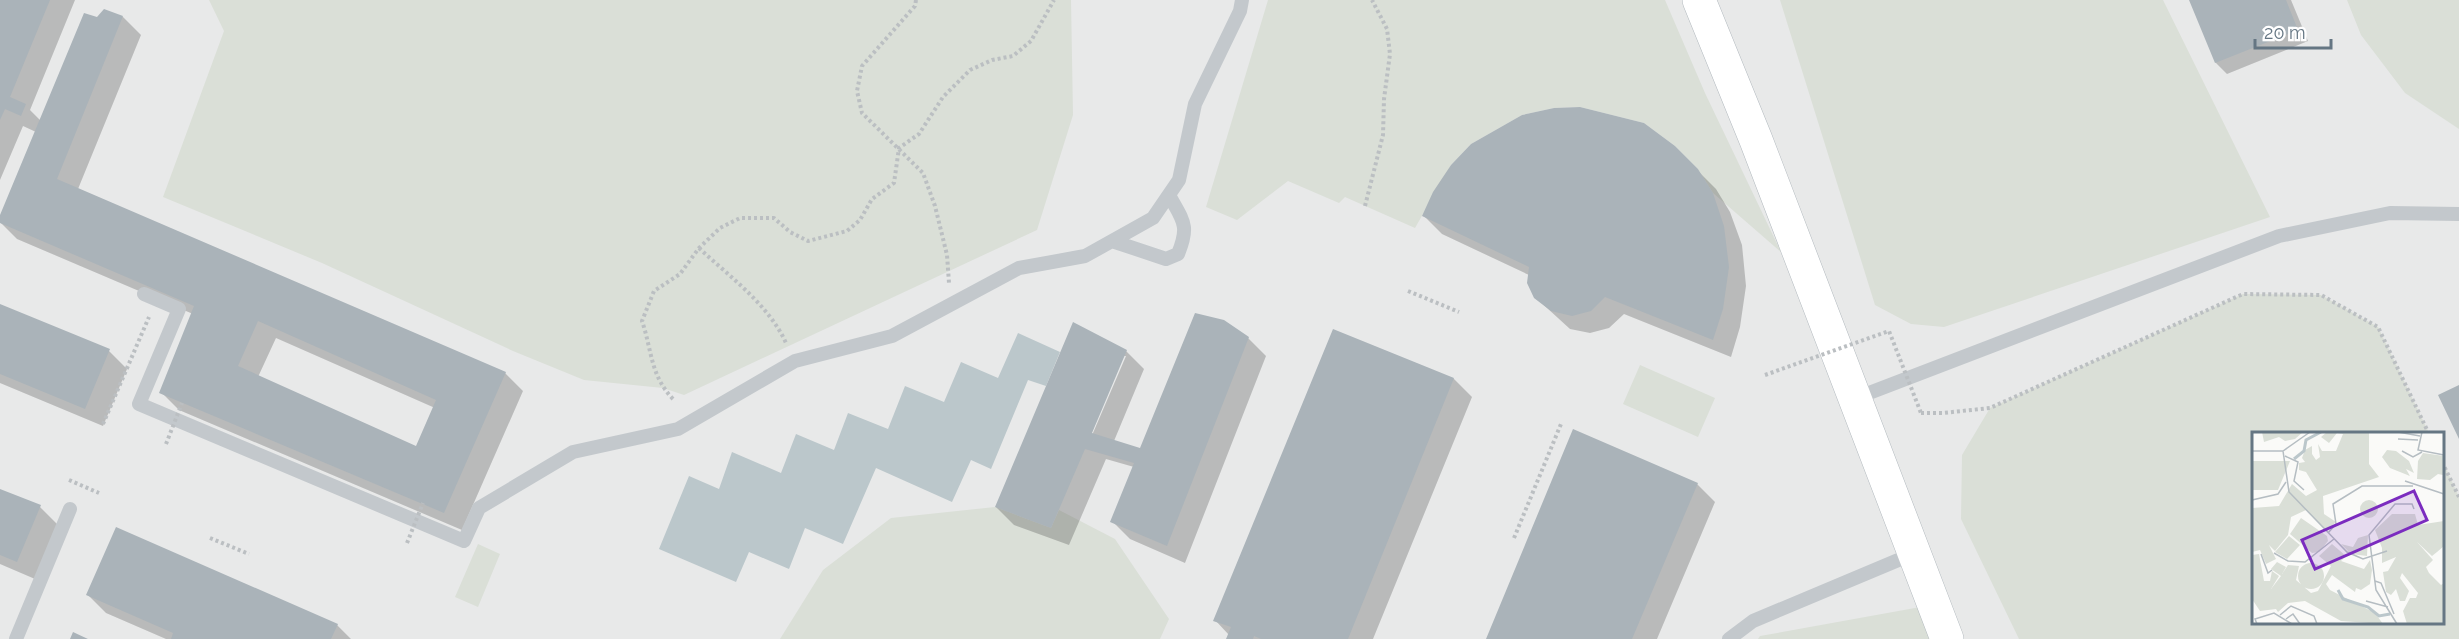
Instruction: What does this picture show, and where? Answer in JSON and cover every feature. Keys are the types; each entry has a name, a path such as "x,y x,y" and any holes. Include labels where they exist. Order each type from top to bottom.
{"street":[{"path":"1699,0 1731,76 1856,398 1947,639"}],"lane":[{"path":"126,398 464,541 479,508 573,452 678,429 795,361 892,336 1019,268 1085,256 1153,218 1179,180 1195,104 1240,11 1242,0"},
{"path":"1112,241 1166,259 1178,254 1185,237 1183,221 1169,195"},
{"path":"1856,398 2279,236 2390,213 2459,214"},
{"path":"140,404 179,309 144,294"},
{"path":"16,639 70,510"},
{"path":"1729,639 1753,621 1916,553"}],"path":[{"path":"916,0 915,6 862,66 857,91 862,113 923,173 935,206 947,255 950,305"},
{"path":"673,399 663,388 653,368 650,345 642,321 654,291 680,274 699,248 720,228 740,218 774,218 790,232 808,241 847,231 860,220 872,199 894,183 899,148 919,134 944,97 970,70 992,60 1013,56 1031,41 1054,0"},
{"path":"1365,206 1383,135 1384,99 1390,54 1387,28 1372,0"},
{"path":"699,248 751,296 781,332 788,347"},
{"path":"1408,291 1459,312"},
{"path":"1765,375 1889,331 1921,413 1990,408 2244,294 2321,295 2378,327 2428,432"},
{"path":"103,424 150,316 144,312"},
{"path":"166,444 182,403"},
{"path":"1514,538 1561,424"},
{"path":"2444,466 2459,496"},
{"path":"69,480 99,493"},
{"path":"407,543 423,503"},
{"path":"210,538 249,554"}],"shaded area":[{"path":"0,0 2459,0 2459,639 0,639"},
{"path":"209,0 1071,0 1073,115 1037,230 684,395 663,388 584,380 513,351 322,263 163,197 224,31"},
{"path":"1268,0 1665,0 1705,93 1781,252 1713,193 1698,169 1675,146 1644,123 1580,107 1554,108 1522,115 1471,144 1451,165 1415,228 1345,197 1339,203 1288,181 1237,220 1206,207"},
{"path":"1780,0 2163,0 2270,217 1944,327 1911,324 1875,305"},
{"path":"2347,0 2459,0 2459,129 2405,93 2361,35"},
{"path":"2243,294 2321,295 2378,327 2429,432 2252,432 2252,624 2444,624 2444,464 2459,497 2459,639 2019,639 1961,519 1962,455 1990,408"},
{"path":"1018,333 1060,352 1046,386 1028,380 991,469 971,460 952,502 876,468 843,544 805,528 789,569 749,552 736,582 659,549 689,476 719,489 732,452 781,473 796,434 834,450 848,413 888,429 905,386 944,402 961,362 998,378"},
{"path":"1640,365 1715,398 1698,437 1623,404"},
{"path":"995,507 1051,528 1059,510 1115,539 1169,619 1160,639 780,639 823,570 891,518"},
{"path":"478,544 500,554 478,607 455,597"},
{"path":"1926,606 1939,639 1758,639 1760,636"}],"building":[{"path":"0,0 50,0 10,97 26,104 21,116 5,109 0,120"},
{"path":"2189,0 2286,0 2298,30 2215,63"},
{"path":"104,9 123,16 57,179 506,372 444,513 159,393 194,306 0,223 0,215 84,13 97,17","holes":["258,321 436,400 416,446 238,366"]},
{"path":"1580,107 1644,123 1675,146 1698,169 1713,193 1724,226 1729,267 1723,309 1713,340 1605,297 1591,311 1572,316 1551,311 1534,298 1527,283 1529,267 1422,216 1433,192 1451,165 1471,144 1522,115 1554,108"},
{"path":"0,304 110,349 85,409 0,374"},
{"path":"1195,313 1224,320 1249,337 1167,546 1110,522 1134,463 1085,449 1051,528 995,507 1073,322 1127,350 1092,433 1140,448"},
{"path":"1333,329 1454,378 1348,639 1261,639 1254,636 1253,639 1226,639 1231,627 1213,621"},
{"path":"2459,385 2459,439 2438,395"},
{"path":"1573,429 1698,483 1632,639 1486,639"},
{"path":"0,489 41,505 17,562 0,555"},
{"path":"116,527 338,624 331,639 171,639 173,633 86,595"},
{"path":"73,632 88,639 70,639"}]}
